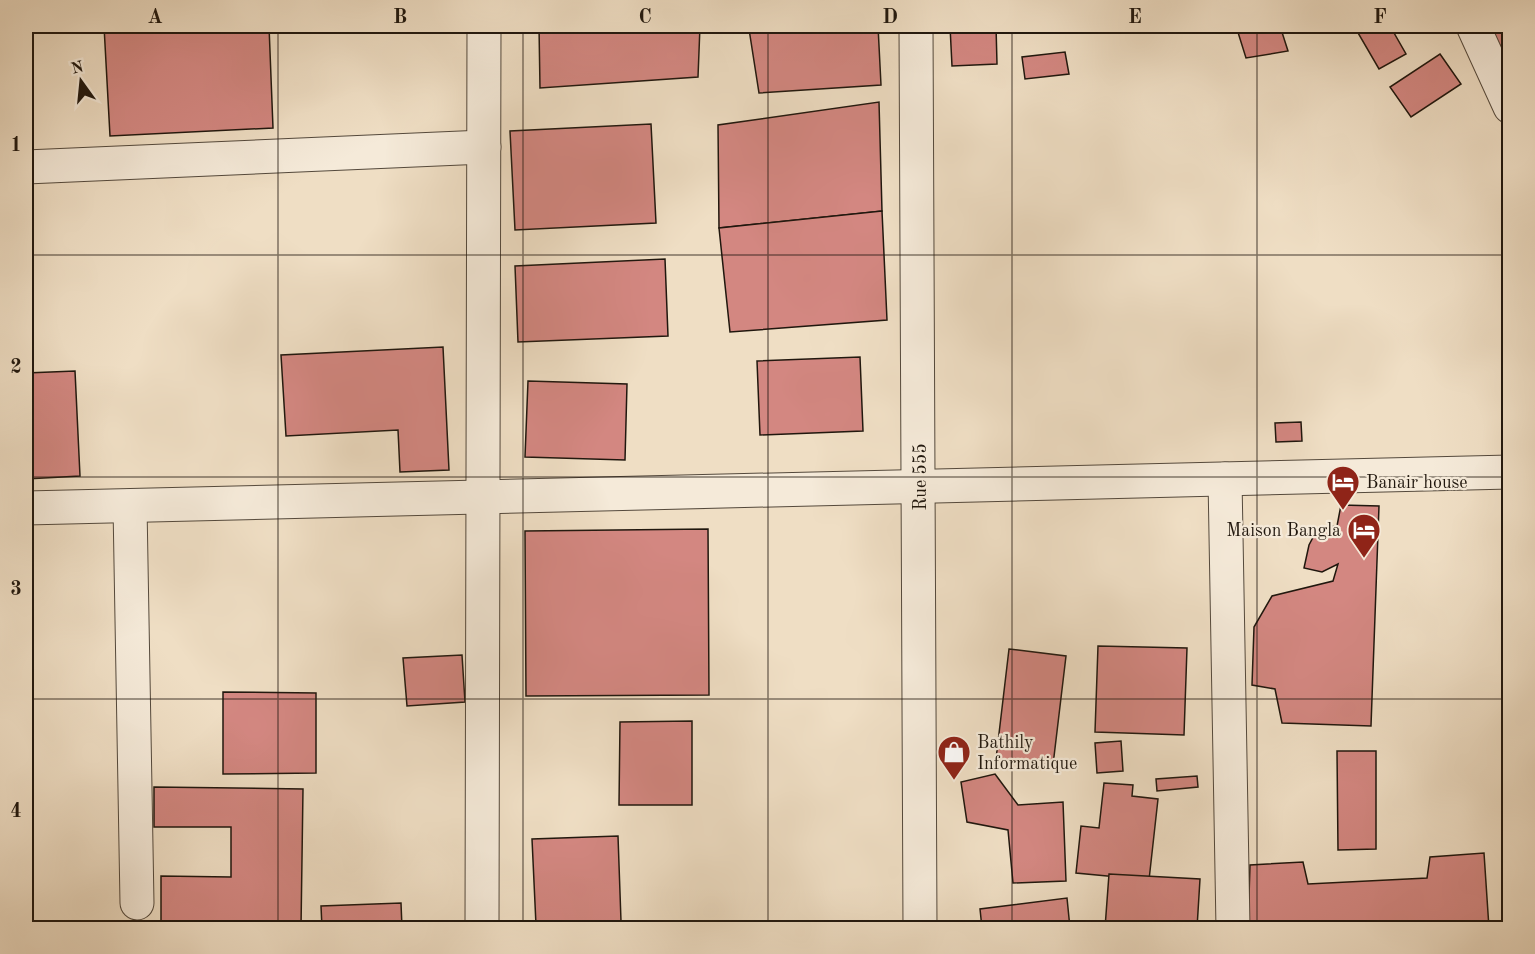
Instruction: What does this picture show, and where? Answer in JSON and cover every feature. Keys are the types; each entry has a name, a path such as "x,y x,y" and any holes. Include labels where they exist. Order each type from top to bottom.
{"street":[{"path":"482,928 484,26"},
{"name":"Rue 555","path":"916,26 920,486 920,928"},
{"path":"1473,26 1509,106"},
{"path":"26,167 484,147"},
{"path":"26,508 1509,472"},
{"path":"1225,479 1233,928"},
{"path":"130,506 136,903"}],"building":[{"path":"104,26 269,26 273,128 110,136"},
{"path":"539,26 700,26 698,77 540,88"},
{"path":"816,26 878,26 881,85 759,93 749,29 816,30"},
{"path":"950,26 996,26 997,64 952,66"},
{"path":"1236,26 1280,26 1288,51 1246,58"},
{"path":"1354,26 1390,26 1406,54 1379,69"},
{"path":"1510,26 1510,61 1488,27"},
{"path":"1065,52 1069,74 1025,79 1022,57"},
{"path":"1440,54 1461,84 1411,117 1390,87"},
{"path":"879,102 882,211 719,228 718,125"},
{"path":"651,124 656,223 515,230 510,131"},
{"path":"882,211 887,320 730,332 719,228"},
{"path":"665,259 668,336 518,342 515,266"},
{"path":"443,347 449,470 400,472 398,430 286,436 281,355"},
{"path":"860,357 863,431 760,435 757,361"},
{"path":"75,371 80,476 26,479 26,373"},
{"path":"528,381 627,384 625,460 525,457"},
{"path":"1301,422 1302,441 1276,442 1275,423"},
{"path":"1341,505 1379,506 1371,726 1282,723 1275,689 1252,685 1254,627 1272,596 1333,581 1338,564 1322,572 1304,568 1309,545 1318,528 1337,526"},
{"path":"708,529 709,695 526,696 525,531"},
{"path":"1098,646 1187,648 1184,735 1095,732"},
{"path":"1009,649 1066,656 1053,765 996,759"},
{"path":"462,655 465,702 407,706 403,658"},
{"path":"223,692 316,693 316,773 223,774"},
{"path":"692,721 692,805 619,805 620,722"},
{"path":"1121,741 1123,771 1097,773 1095,743"},
{"path":"1337,751 1376,751 1376,849 1338,850"},
{"path":"995,774 1018,805 1063,802 1066,881 1013,883 1008,830 967,822 961,782"},
{"path":"1197,776 1198,787 1157,791 1156,779"},
{"path":"1104,783 1133,785 1132,796 1158,799 1149,880 1076,873 1081,826 1099,828"},
{"path":"154,787 303,789 301,928 161,928 161,876 231,877 231,827 154,827"},
{"path":"618,836 621,921 536,925 532,839"},
{"path":"1484,853 1489,928 1248,928 1250,865 1303,862 1308,884 1427,878 1430,857"},
{"path":"1109,874 1200,879 1197,928 1105,928"},
{"path":"1067,898 1070,928 982,928 980,909"},
{"path":"401,903 402,928 322,928 321,906"}],"place":[{"name":"Banair house","path":"1343,511"},
{"name":"Maison Bangla","path":"1364,559"},
{"name":"Bathily Informatique","path":"954,781"}]}
